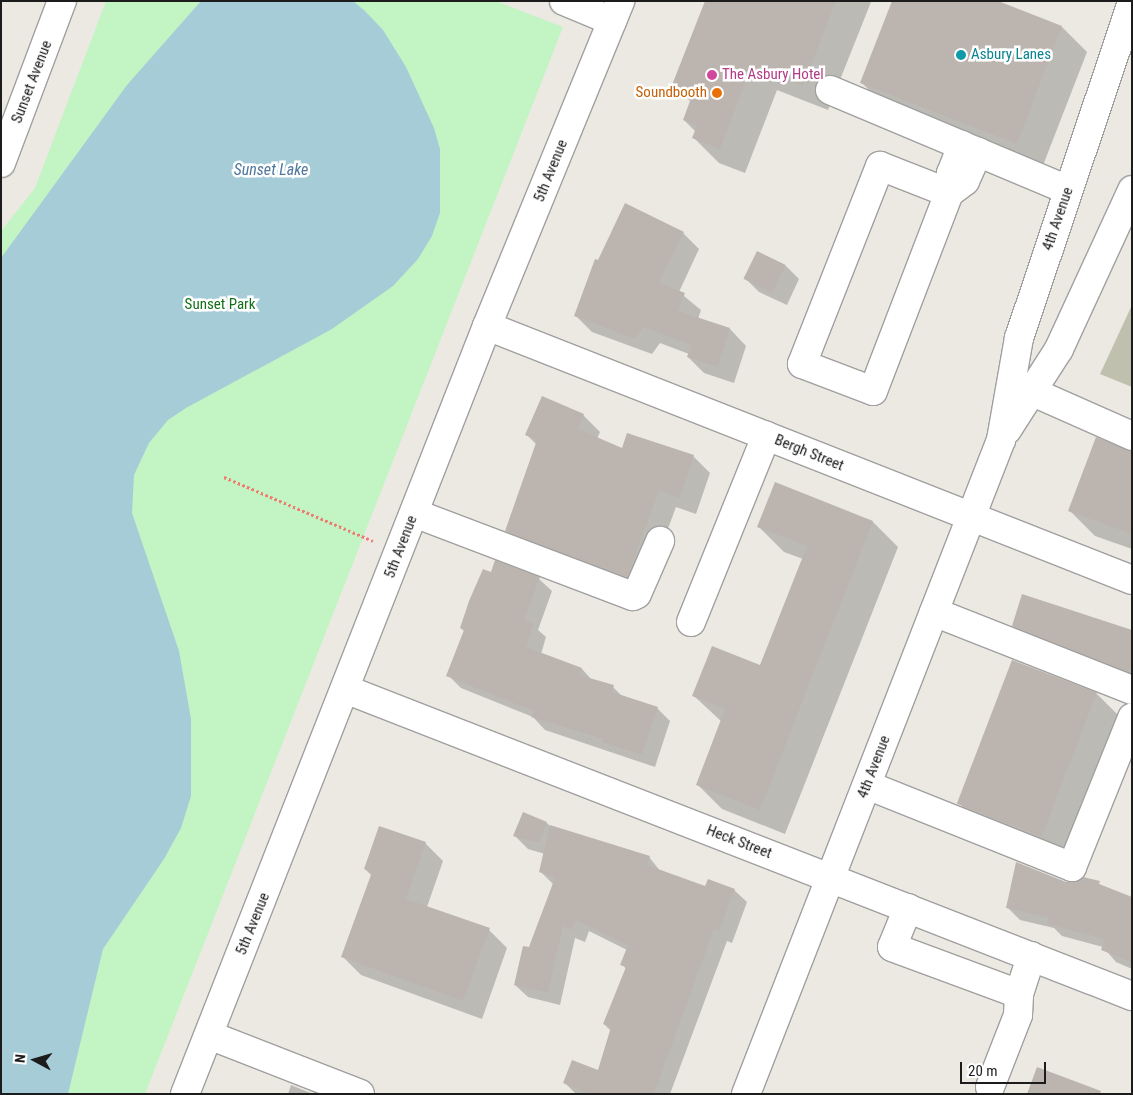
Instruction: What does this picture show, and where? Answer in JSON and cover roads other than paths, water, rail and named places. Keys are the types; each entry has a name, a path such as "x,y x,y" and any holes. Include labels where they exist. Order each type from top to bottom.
{"street":[{"name":"Sunset Avenue","path":"1,163 62,1"},
{"path":"564,1 616,11"},
{"name":"4th Avenue","path":"1022,386 1018,338 1068,190 1127,3"},
{"name":"5th Avenue","path":"185,1094 346,689 487,326 616,11"},
{"path":"830,90 1068,190"},
{"path":"949,193 880,166 802,364 873,390 949,193 965,181 970,148"},
{"name":"4th Avenue","path":"746,1094 1022,386 1059,349 1132,190"},
{"name":"Bergh Street","path":"487,326 1132,580"},
{"path":"1022,386 1132,436"},
{"path":"691,622 766,436"},
{"path":"414,513 633,596 637,594 660,540"},
{"path":"934,612 1132,690"},
{"name":"Heck Street","path":"346,689 1132,996"},
{"path":"867,785 1072,867 1132,718"},
{"path":"908,908 892,946 1019,994"},
{"path":"990,1087 1018,1015 1019,994 1032,956"},
{"path":"209,1035 360,1094"}],"water":[{"name":"Sunset Lake","path":"201,1 353,1 365,11 383,30 406,67 434,128 440,149 440,213 432,236 418,259 393,286 332,329 186,408 168,420 149,443 134,475 132,513 179,651 191,719 191,796 181,828 164,859 103,949 68,1094 1,1094 1,258 127,85"}],"place":[{"name":"Asbury Lanes","path":"961,55"},
{"name":"The Asbury Hotel","path":"712,75"},
{"name":"Soundbooth","path":"717,93"}],"park label":[{"name":"Sunset Park","path":"220,305"}]}
